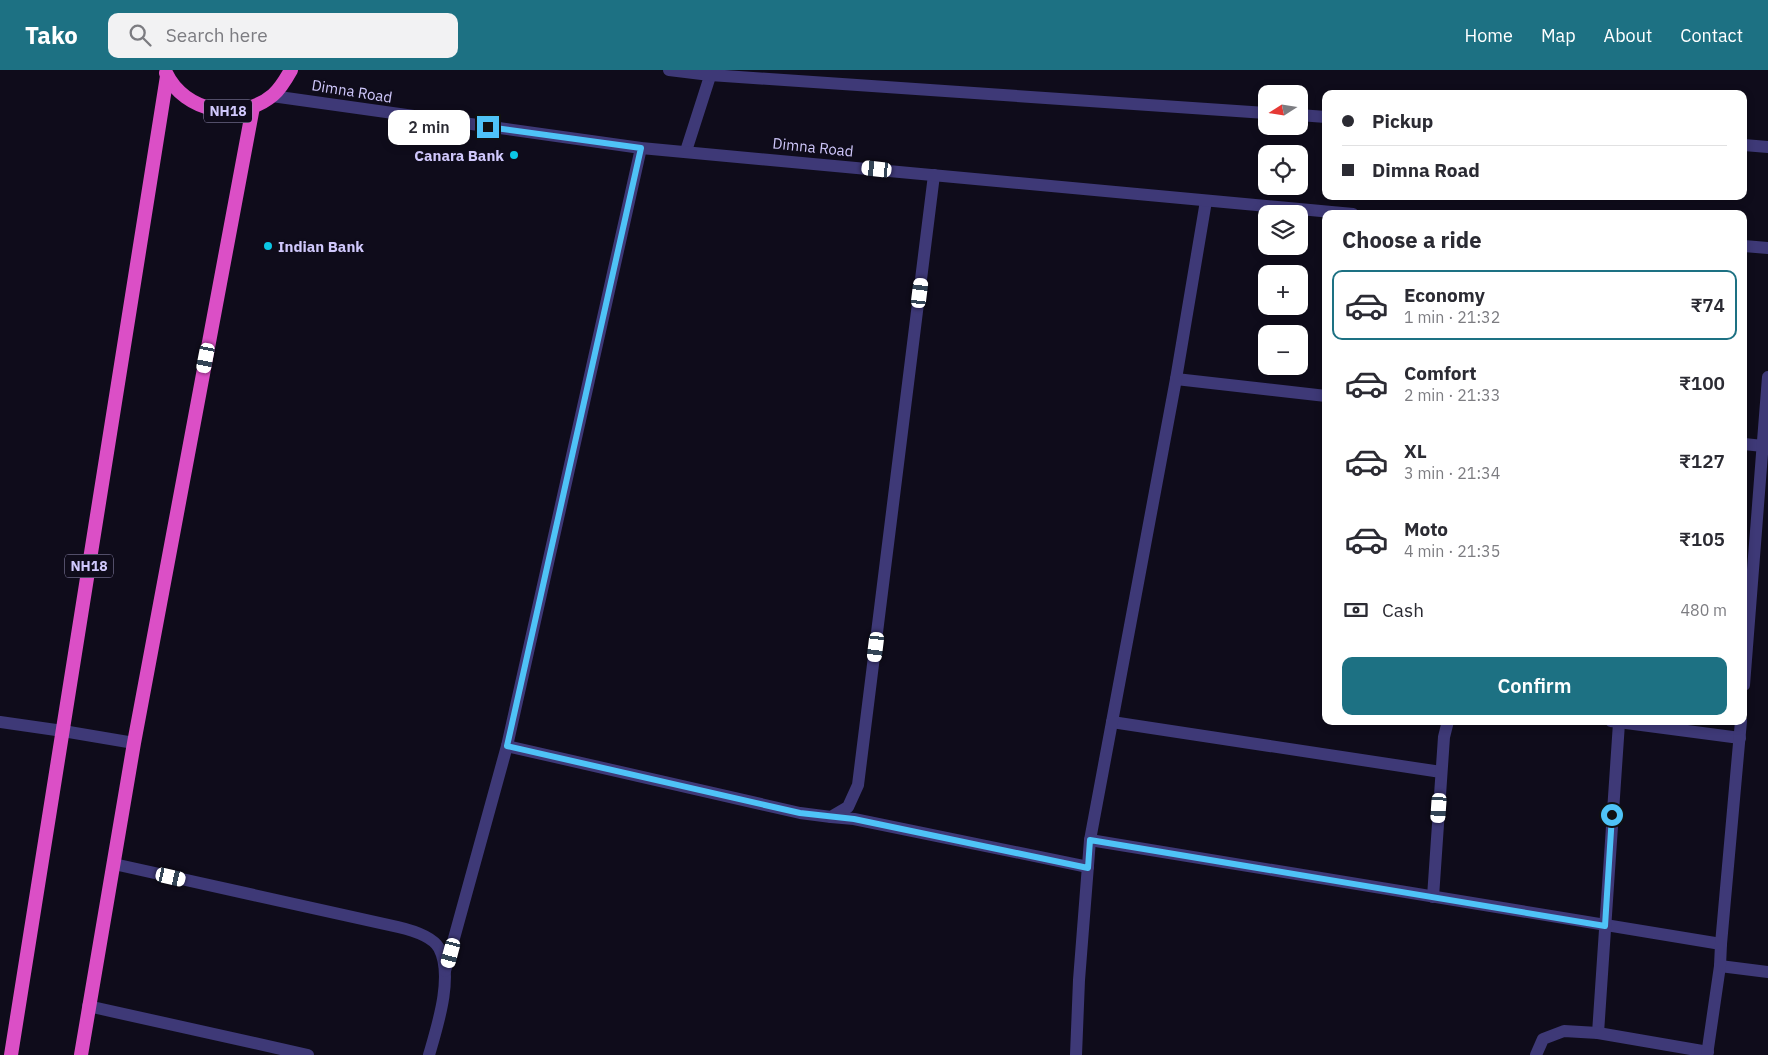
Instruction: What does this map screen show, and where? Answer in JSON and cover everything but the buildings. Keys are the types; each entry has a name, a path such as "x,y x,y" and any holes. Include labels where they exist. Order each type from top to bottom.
{"highway":[{"name":"NH18","path":"166,73 178,91 192,102 209,109 232,112 253,107 272,96 286,81 291,70"},
{"name":"NH18","path":"11,1055 166,73"},
{"name":"NH18","path":"81,1055 134,744 253,107"}],"street":[{"path":"669,70 1258,112"},
{"path":"686,151 711,72"},
{"name":"Dimna Road","path":"272,96 641,148 1322,211"},
{"path":"1308,116 1322,117"},
{"path":"1747,145 1768,147"},
{"path":"429,1055 442,1008 446,972 507,746 641,148"},
{"path":"831,817 848,807 858,785 934,175"},
{"path":"1076,1055 1079,980 1090,840 1176,379 1206,201"},
{"path":"1747,246 1768,248"},
{"path":"1747,655 1765,466 1762,446 1768,377"},
{"path":"1176,379 1322,396"},
{"path":"1747,444 1762,446"},
{"path":"0,722 63,730 134,744"},
{"path":"1112,722 1441,772"},
{"path":"1433,897 1441,772 1447,725"},
{"path":"1598,1033 1615,725"},
{"path":"1638,725 1740,738"},
{"path":"1536,1055 1543,1040 1564,1031 1598,1033 1707,1053 1720,966 1720,944 1741,725"},
{"path":"507,746 800,813 854,819 1088,868"},
{"path":"1090,840 1720,944"},
{"path":"114,864 420,933 439,947 446,972"},
{"path":"1720,966 1768,972"},
{"path":"88,1006 308,1055"}],"place":[{"name":"Canara Bank","path":"514,155"},
{"name":"Indian Bank","path":"268,246"}],"route":[{"path":"488,127 641,148 507,746 800,813 854,819 1088,868 1090,840 1605,926 1612,815"}]}
